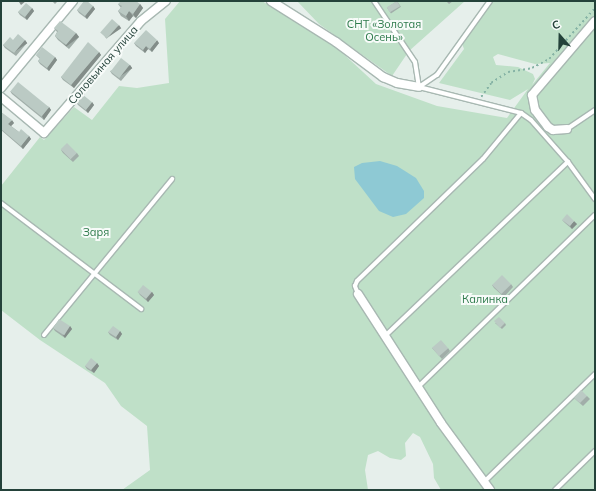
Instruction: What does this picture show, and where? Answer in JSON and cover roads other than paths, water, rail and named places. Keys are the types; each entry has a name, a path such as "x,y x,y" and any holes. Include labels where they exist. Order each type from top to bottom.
{"street":[{"path":"1,88 73,1"},
{"name":"Соловьиная улица","path":"1,97 44,133 141,21 166,1"},
{"path":"270,1 336,42 383,77 397,83 419,87"},
{"path":"567,129 553,130 548,127 535,110 532,95 595,21"},
{"path":"358,294 418,388 490,490"}],"lane":[{"path":"374,1 415,62 419,87"},
{"path":"419,87 437,75 490,1"},
{"path":"419,87 521,113 531,120 568,162 595,199"},
{"path":"567,129 595,110"},
{"path":"358,294 355,286 357,281 483,159 521,113"},
{"path":"385,336 568,162"},
{"path":"44,335 172,179"},
{"path":"1,203 141,309"},
{"path":"418,388 595,215"},
{"path":"484,482 595,374"},
{"path":"555,490 595,451"}],"water":[{"path":"380,161 397,166 416,178 424,191 424,198 406,214 393,217 379,211 355,179 354,167 362,163"}],"park label":[{"name":"СНТ «Золотая Осень»","path":"384,31"},
{"name":"Заря","path":"96,232"},
{"name":"Калинка","path":"485,299"}]}
